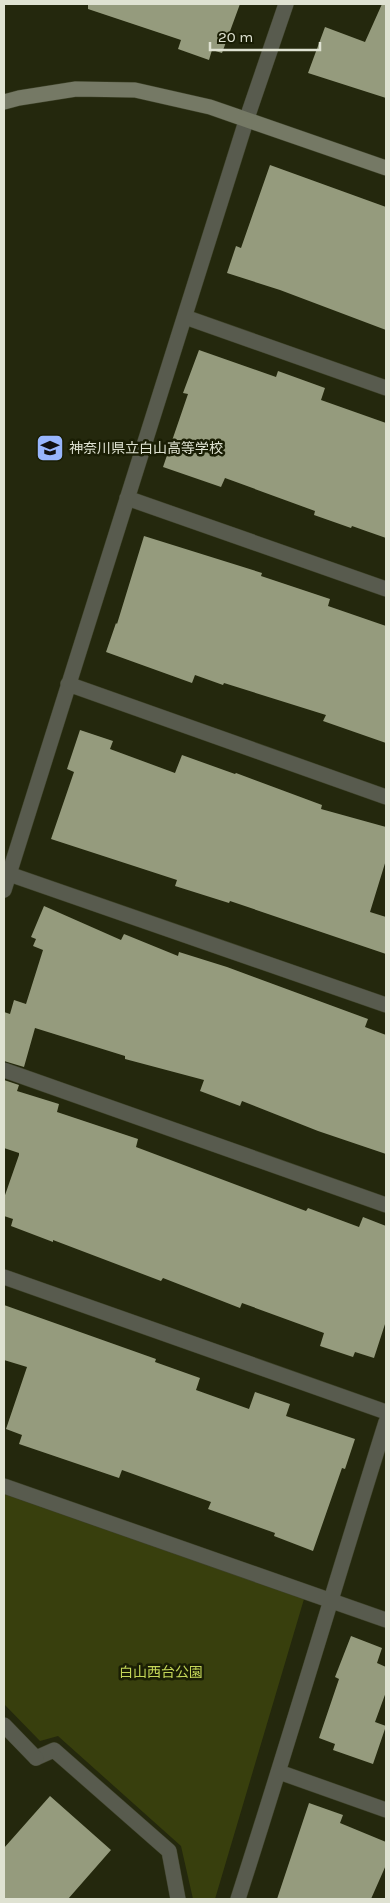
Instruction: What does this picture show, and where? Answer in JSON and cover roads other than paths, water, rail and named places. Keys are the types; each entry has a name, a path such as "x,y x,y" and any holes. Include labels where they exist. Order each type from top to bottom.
{"street":[{"path":"4,890 247,118 286,4"},
{"path":"4,102 76,89 135,90 210,107 247,118 386,168"},
{"path":"185,317 386,388"},
{"path":"127,498 386,589"},
{"path":"68,684 386,797"},
{"path":"9,874 386,1005"},
{"path":"4,1070 386,1205"},
{"path":"4,1277 386,1412"},
{"path":"238,1899 279,1772 330,1600 386,1422"},
{"path":"4,1486 386,1620"},
{"path":"4,1725 36,1758 54,1750 169,1851 178,1899"},
{"path":"279,1772 386,1810"}],"place":[{"name":"神奈川県立白山高等学校","path":"50,448"}],"park label":[{"name":"白山西台公園","path":"161,1672"}]}
